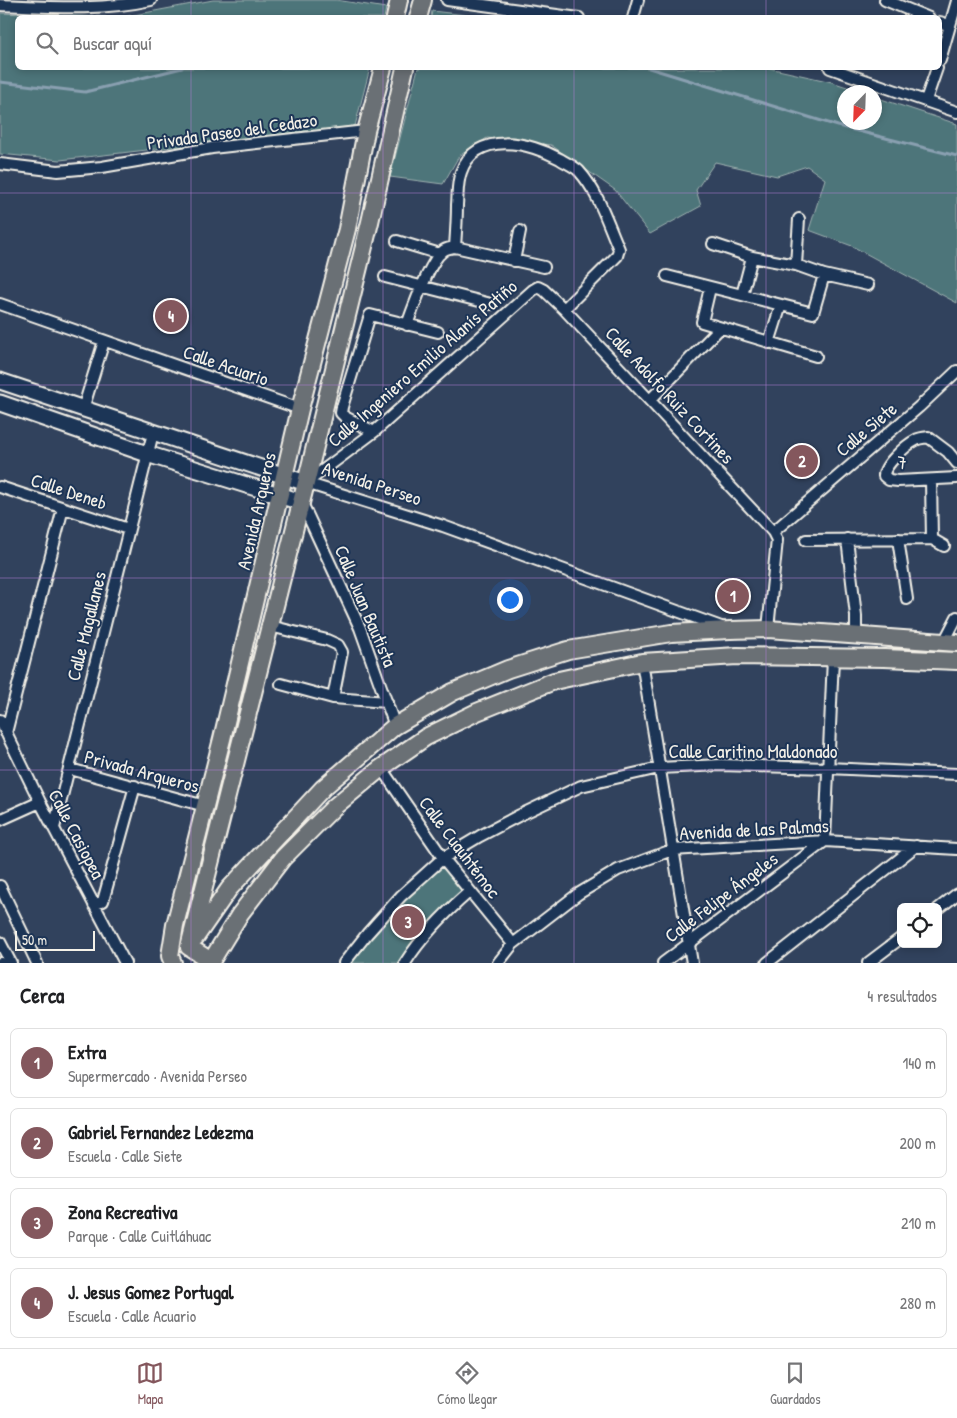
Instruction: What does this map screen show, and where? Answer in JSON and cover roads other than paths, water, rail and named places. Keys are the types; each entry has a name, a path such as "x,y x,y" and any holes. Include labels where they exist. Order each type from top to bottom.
{"main road":[{"name":"Avenida Arqueros","path":"173,963 170,956 174,932 300,409 347,229 366,131 381,72"},
{"path":"189,947 370,222 402,75"},
{"name":"Avenida Perseo","path":"0,381 306,483"},
{"path":"0,403 147,454 301,502"},
{"path":"180,963 229,889 323,788 395,726 453,692 508,669 568,650 671,633 768,629 951,643"},
{"path":"189,947 211,962 240,914 283,858 334,807 381,768 426,737 478,712 554,682 642,662 737,656 884,658 957,662"}],"street":[{"path":"0,5 47,4 84,8 151,0"},
{"path":"447,0 525,5 567,15"},
{"path":"634,15 638,0"},
{"path":"886,0 922,15"},
{"path":"942,53 957,1"},
{"path":"942,23 950,26"},
{"path":"836,70 957,112"},
{"path":"926,100 936,70"},
{"name":"Privada Paseo del Cedazo","path":"0,164 58,172 102,167 212,148 366,131"},
{"path":"455,247 457,186 462,170 471,154 494,143 527,145 547,152 578,169 594,189 619,249 617,256 564,309"},
{"path":"796,265 799,219"},
{"path":"514,261 520,231"},
{"path":"397,241 440,254"},
{"path":"713,244 752,257 796,265 824,275 868,285"},
{"path":"407,325 421,286 445,249 455,247 544,267"},
{"path":"742,295 752,257"},
{"path":"667,276 813,313 824,275"},
{"path":"385,277 491,304"},
{"name":"Calle Ingeniero Emilio Alanís Patiño","path":"306,483 374,432 532,290 538,287"},
{"name":"Calle Adolfo Ruiz Cortines","path":"538,287 544,290 564,309 773,532"},
{"path":"710,288 702,322 816,356"},
{"name":"Calle Acuario","path":"0,304 300,409"},
{"path":"769,343 781,305"},
{"path":"374,432 345,417 342,413 370,315 438,332"},
{"path":"651,400 720,328"},
{"path":"83,409 104,341"},
{"name":"Calle Siete","path":"773,532 919,407 957,371"},
{"name":"Calle Magallanes","path":"54,828 153,433"},
{"name":"7","path":"957,463 948,452 928,437 916,439 884,471 884,476 888,480 957,478"},
{"name":"7","path":"931,480 932,539"},
{"name":"Avenida Perseo","path":"306,483 443,526 730,630"},
{"name":"Calle Deneb","path":"0,487 128,529"},
{"name":"Calle Juan Bautista","path":"301,502 360,628 395,726"},
{"path":"6,733 63,508"},
{"path":"768,629 776,540 773,532"},
{"path":"847,539 856,616 856,635"},
{"path":"898,539 907,599"},
{"path":"806,540 932,539 944,546"},
{"path":"951,643 957,618"},
{"path":"270,626 327,640 338,645 342,652 334,698"},
{"path":"825,841 833,658"},
{"path":"642,662 692,963"},
{"path":"281,684 334,698 387,702"},
{"name":"Calle Casiopea","path":"0,720 40,802 125,963"},
{"name":"Calle Caritino Maldonado","path":"344,963 401,896 443,858 520,815 581,786 659,768 721,765 957,774"},
{"name":"Calle Cuauhtémoc","path":"381,768 443,858 513,944"},
{"name":"Privada Arqueros","path":"70,769 205,806"},
{"path":"94,905 103,901 135,786"},
{"path":"0,820 40,802"},
{"name":"Avenida de las Palmas","path":"498,963 513,944 578,894 618,870 672,850 825,841 957,848"},
{"name":"Calle Felipe Ángeles","path":"663,963 825,841"},
{"path":"768,963 916,846"},
{"path":"0,886 37,963"},
{"path":"405,963 416,946 448,910 469,892"},
{"path":"942,906 957,894"},
{"path":"868,963 897,941"},
{"path":"0,942 11,963"}],"waterway":[{"path":"0,82 85,92 174,70"},
{"path":"656,70 838,126 957,156"}],"place":[{"name":"J. Jesus Gomez Portugal","path":"171,316"},
{"name":"Gabriel Fernandez Ledezma","path":"802,461"},
{"name":"Extra","path":"733,596"},
{"name":"Zona Recreativa","path":"408,922"}]}
